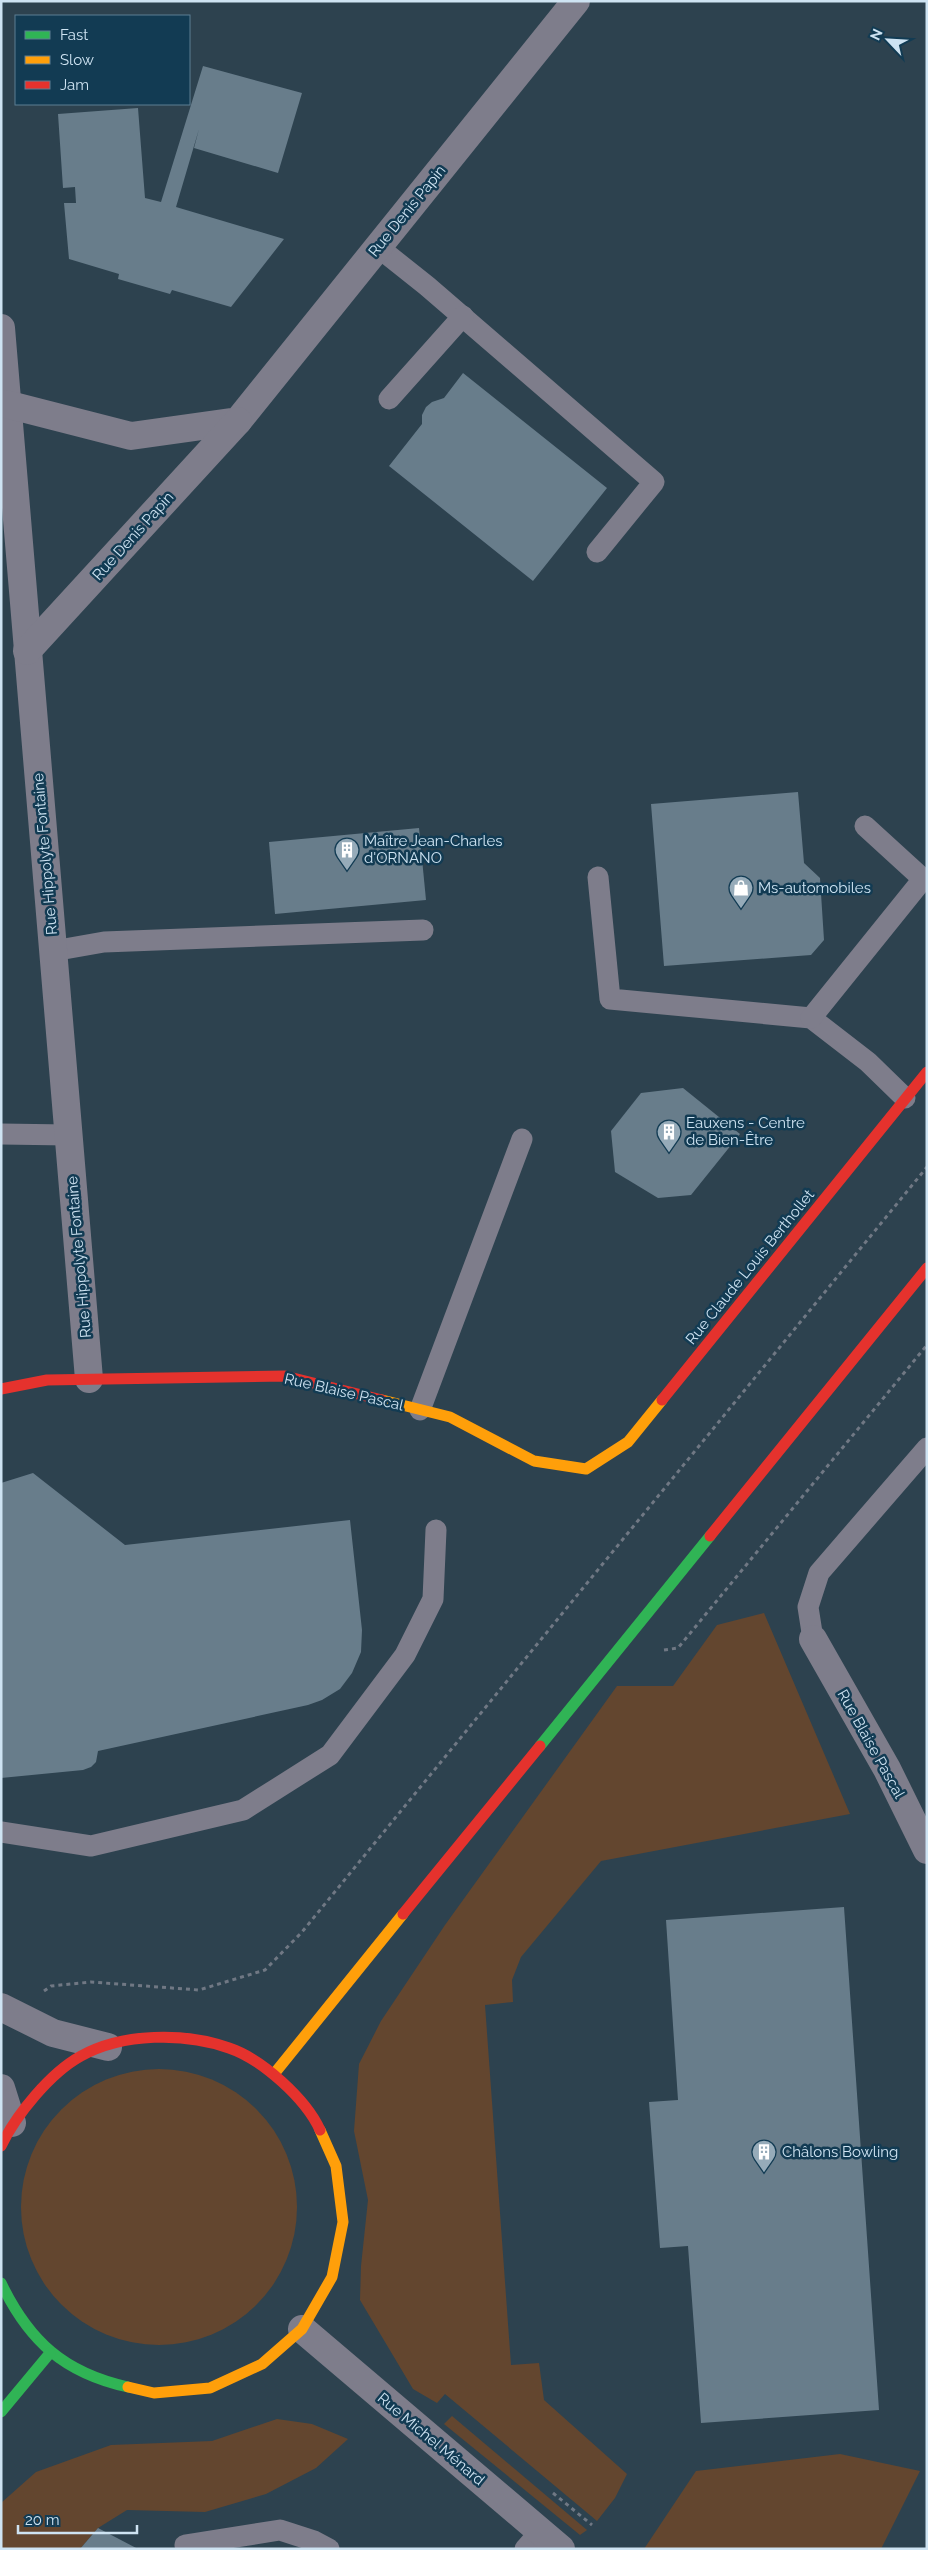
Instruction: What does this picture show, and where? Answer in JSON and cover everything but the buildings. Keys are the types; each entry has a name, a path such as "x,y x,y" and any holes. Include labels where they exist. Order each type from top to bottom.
{"main road":[{"name":"Rue Claude Louis Berthollet","path":"586,1469 628,1442 927,1072"},
{"path":"274,2074 927,1268"},
{"name":"Rue Blaise Pascal","path":"1,1389 46,1380 285,1376 450,1417 534,1461 586,1469"},
{"path":"1,2283 14,2312 50,2352 99,2381 154,2393 210,2388 262,2364 302,2329 332,2277 343,2222 336,2166 313,2115 274,2074 230,2048 180,2037 129,2039 81,2056 54,2077 6,2134"},
{"path":"1,2412 50,2352"}],"street":[{"name":"Rue Denis Papin","path":"27,651 238,421 576,1"},
{"name":"Rue Hippolyte Fontaine","path":"1,328 6,404 9,538 27,651 89,1379"},
{"path":"6,404 131,436 238,421"},
{"name":"Rue Blaise Pascal","path":"813,1639 886,1769 927,1850"},
{"path":"6,2010 53,2033 108,2047"},
{"path":"1,2088 6,2134"},
{"name":"Rue Michel Ménard","path":"302,2329 542,2543"}],"lane":[{"path":"378,247 463,316 654,482 597,552"},
{"path":"389,399 463,316"},
{"path":"811,1018 923,879 865,826"},
{"path":"598,877 610,999 811,1018 868,1062 905,1098"},
{"path":"53,951 104,942 423,930"},
{"path":"1,1134 68,1135"},
{"path":"420,1410 522,1139"},
{"path":"813,1639 808,1608 819,1573 927,1448"},
{"path":"1,1832 91,1846 243,1810 330,1755 405,1655 433,1599 436,1530"},
{"path":"185,2545 280,2530 314,2541 329,2549"}],"path":[{"path":"6,2010 51,1986 91,1982 199,1990 265,1970 302,1932 927,1167"},
{"path":"612,1656 678,1648 927,1345"}],"shaded area":[{"path":"764,1613 850,1814 601,1861 521,1957 512,1980 513,2002 485,2005 511,2365 539,2363 544,2400 627,2474 615,2498 597,2521 445,2394 437,2403 413,2389 360,2300 361,2266 368,2200 354,2131 359,2064 381,2021 445,1925 617,1686 673,1686 717,1625"},
{"path":"159,2069 186,2072 212,2080 235,2093 256,2110 273,2131 286,2154 294,2180 297,2207 294,2234 286,2260 273,2283 256,2304 235,2321 212,2334 186,2342 159,2345 132,2342 106,2334 83,2321 62,2304 45,2283 32,2260 24,2234 21,2207 24,2180 32,2154 45,2131 62,2110 83,2093 106,2080 132,2072"},
{"path":"452,2416 587,2530 580,2535 444,2424"},
{"path":"277,2419 312,2424 348,2439 316,2468 266,2494 205,2512 127,2510 98,2528 80,2549 1,2549 1,2503 36,2472 111,2445 212,2441"},
{"path":"840,2454 920,2471 881,2549 644,2549 696,2471"}],"traffic: fast":[{"path":"540,1746 710,1536"},
{"path":"1,2283 24,2322 51,2352 85,2373 128,2387"},
{"path":"1,2412 50,2353"}],"traffic: slow":[{"path":"382,1400 450,1417 534,1461 586,1469 628,1442 662,1400"},
{"path":"274,2074 403,1914"},
{"path":"128,2387 154,2393 210,2388 262,2364 302,2329 332,2277 343,2222 336,2166 320,2130"}],"traffic: jam":[{"path":"662,1400 927,1072"},
{"path":"710,1536 927,1268"},
{"path":"1,1389 47,1380 285,1376 382,1400"},
{"path":"403,1914 540,1746"},
{"path":"1,2146 15,2121 25,2108 46,2084 69,2063 98,2048 134,2039 154,2037 193,2039 242,2053 269,2071 294,2093 305,2106 320,2130"}],"place":[{"name":"Maître Jean-Charles d'ORNANO","path":"347,871"},
{"name":"Ms-automobiles","path":"741,909"},
{"name":"Eauxens - Centre de Bien-Être","path":"669,1153"},
{"name":"Châlons Bowling","path":"764,2173"}]}
